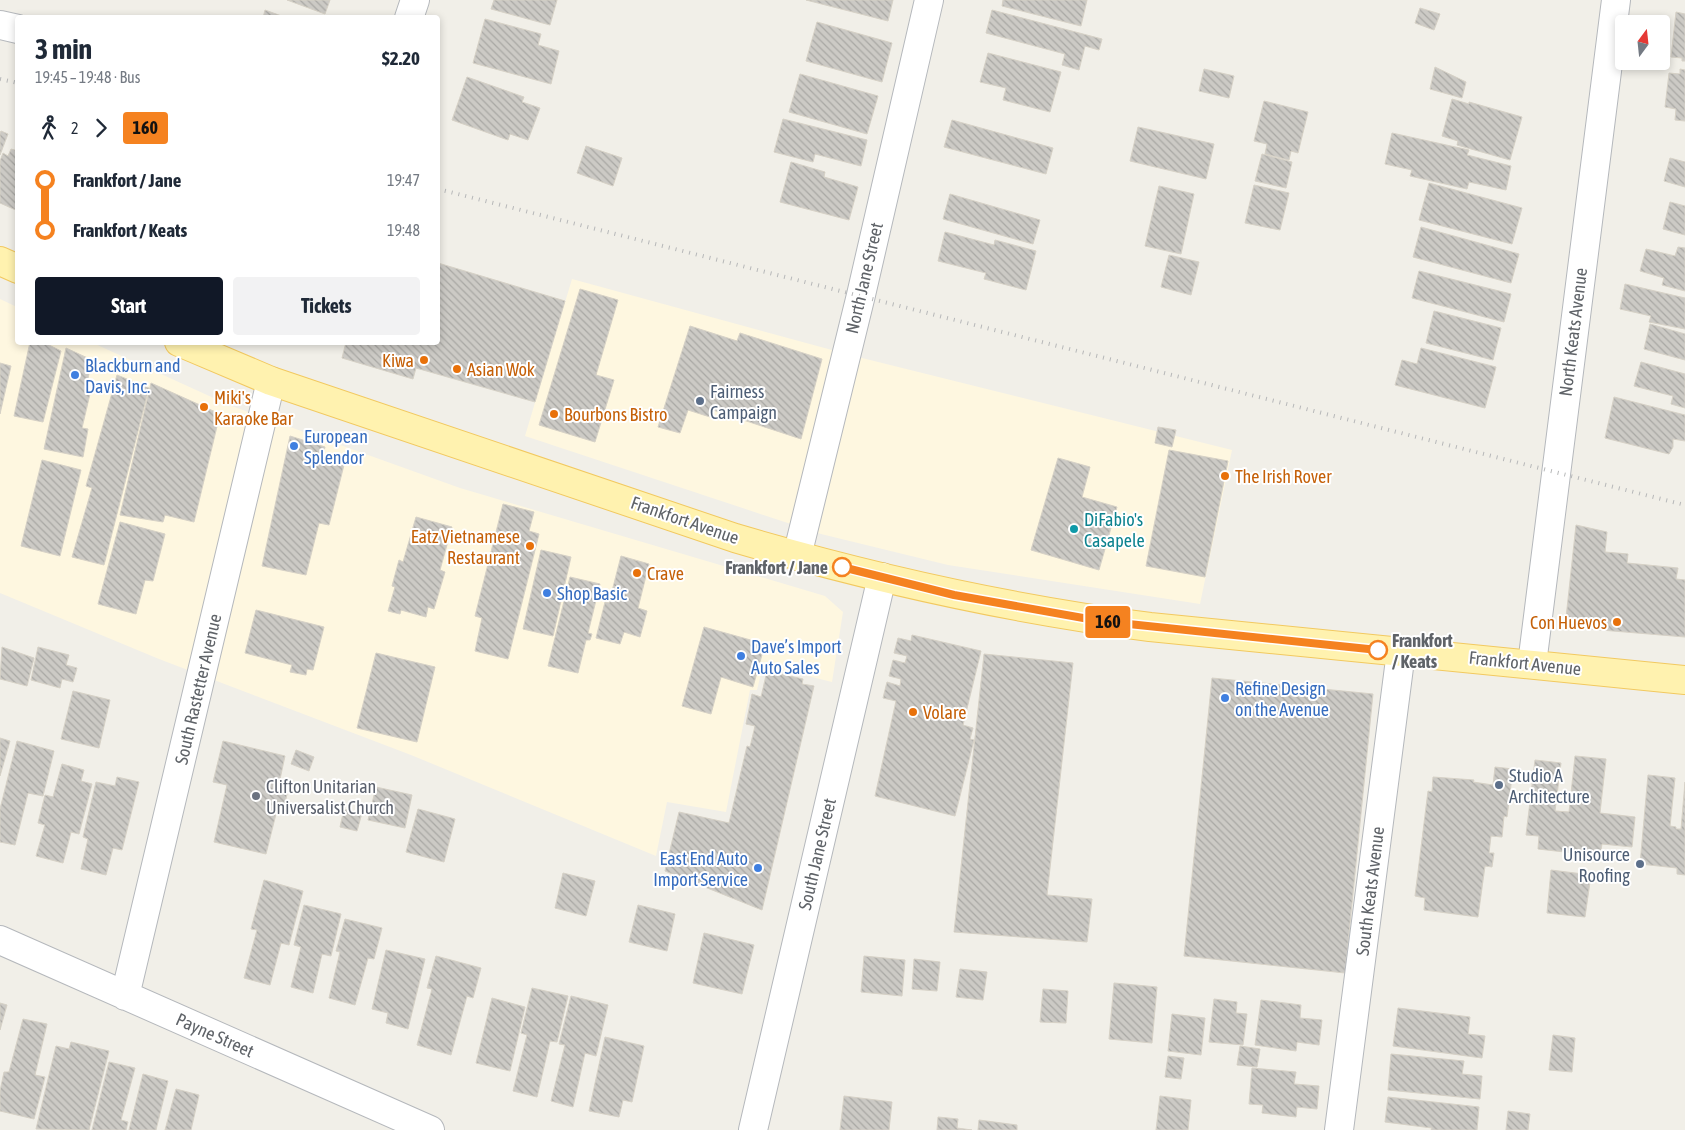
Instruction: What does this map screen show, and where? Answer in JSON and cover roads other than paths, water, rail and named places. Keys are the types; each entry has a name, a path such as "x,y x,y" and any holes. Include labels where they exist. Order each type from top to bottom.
{"main road":[{"path":"0,261 15,268"},
{"name":"Frankfort Avenue","path":"186,345 271,382 493,458 796,556 954,595 1100,621 1685,680"}],"street":[{"path":"410,15 415,0"},
{"name":"North Jane Street","path":"796,556 863,285 929,0"},
{"name":"North Keats Avenue","path":"1532,664 1616,0"},
{"path":"0,25 15,28"},
{"name":"South Rastetter Avenue","path":"125,996 271,382"},
{"name":"South Jane Street","path":"754,1130 882,577"},
{"name":"South Keats Avenue","path":"1339,1130 1401,652"},
{"name":"Payne Street","path":"0,940 424,1129"}],"railway":[{"path":"0,79 15,82"},
{"path":"440,190 1685,505"}],"place":[{"name":"Kiwa","path":"424,360"},
{"name":"Asian Wok","path":"457,369"},
{"name":"Blackburn and Davis, Inc.","path":"75,375"},
{"name":"Fairness Campaign","path":"700,401"},
{"name":"Miki's Karaoke Bar","path":"204,407"},
{"name":"Bourbons Bistro","path":"554,414"},
{"name":"European Splendor","path":"294,446"},
{"name":"The Irish Rover","path":"1225,476"},
{"name":"DiFabio's Casapele","path":"1074,529"},
{"name":"Eatz Vietnamese Restaurant","path":"530,546"},
{"name":"Frankfort / Jane","path":"842,567"},
{"name":"Crave","path":"637,573"},
{"name":"Shop Basic","path":"547,593"},
{"name":"Con Huevos","path":"1617,622"},
{"name":"Frankfort / Keats","path":"1378,650"},
{"name":"Dave’s Import Auto Sales","path":"741,656"},
{"name":"Refine Design on the Avenue","path":"1225,698"},
{"name":"Volare","path":"913,712"},
{"name":"Studio A Architecture","path":"1499,785"},
{"name":"Clifton Unitarian Universalist Church","path":"256,796"},
{"name":"Unisource Roofing","path":"1640,864"},
{"name":"East End Auto Import Service","path":"758,868"}]}
